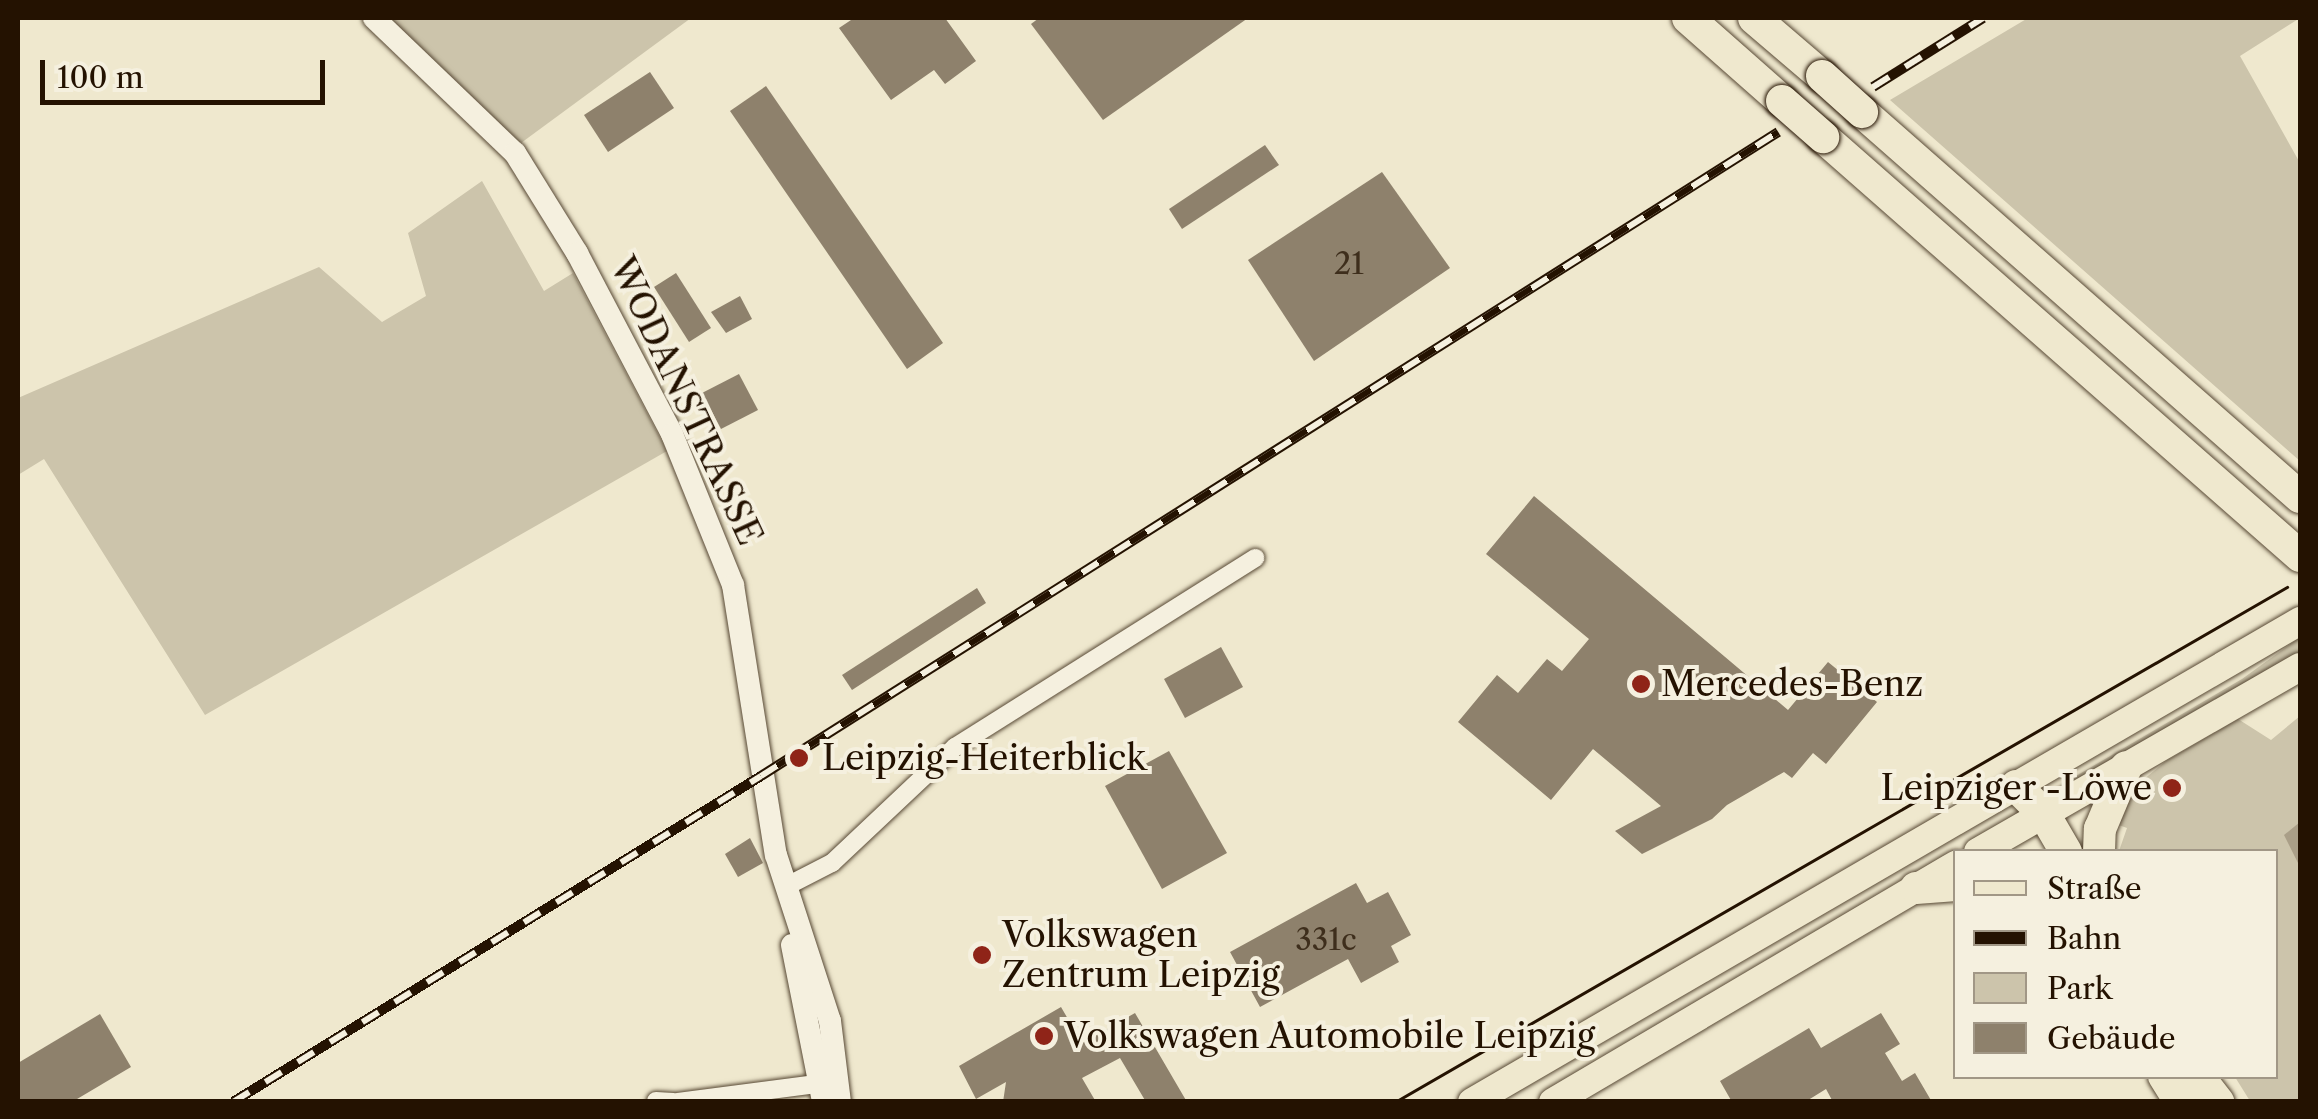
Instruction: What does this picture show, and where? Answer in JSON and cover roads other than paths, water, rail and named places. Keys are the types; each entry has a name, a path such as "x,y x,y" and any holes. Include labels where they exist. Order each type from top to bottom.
{"highway":[{"path":"1688,18 2299,555"},
{"path":"1754,18 2300,497"},
{"path":"2099,849 2100,830 2126,767"},
{"path":"2016,786 2037,830 2062,849"},
{"path":"1916,888 1953,884"},
{"path":"2166,1079 2180,1102"},
{"path":"2200,1079 2218,1102"}],"main road":[{"path":"1472,1102 2300,621"},
{"path":"1986,849 2037,830 2126,767 2300,667"},
{"path":"1553,1102 1953,867"}],"street":[{"name":"WODANSTRASSE","path":"374,18 515,153 577,253 672,434 733,585 763,789 785,887 789,931 830,1092"},
{"path":"785,887 812,876 843,854 955,747 1255,558"},
{"path":"656,1101 830,1092"}],"tram line":[{"path":"1395,1102 2287,587"}],"railway":[{"path":"1873,87 1983,18"},
{"path":"233,1102 761,776 1778,132"}],"place":[{"name":"Mercedes-Benz","path":"1641,684"},
{"name":"Leipzig-Heiterblick","path":"799,758"},
{"name":"Leipziger -Löwe","path":"2172,788"},
{"name":"Volkswagen Zentrum Leipzig","path":"982,955"},
{"name":"Volkswagen Automobile Leipzig","path":"1044,1036"}]}
